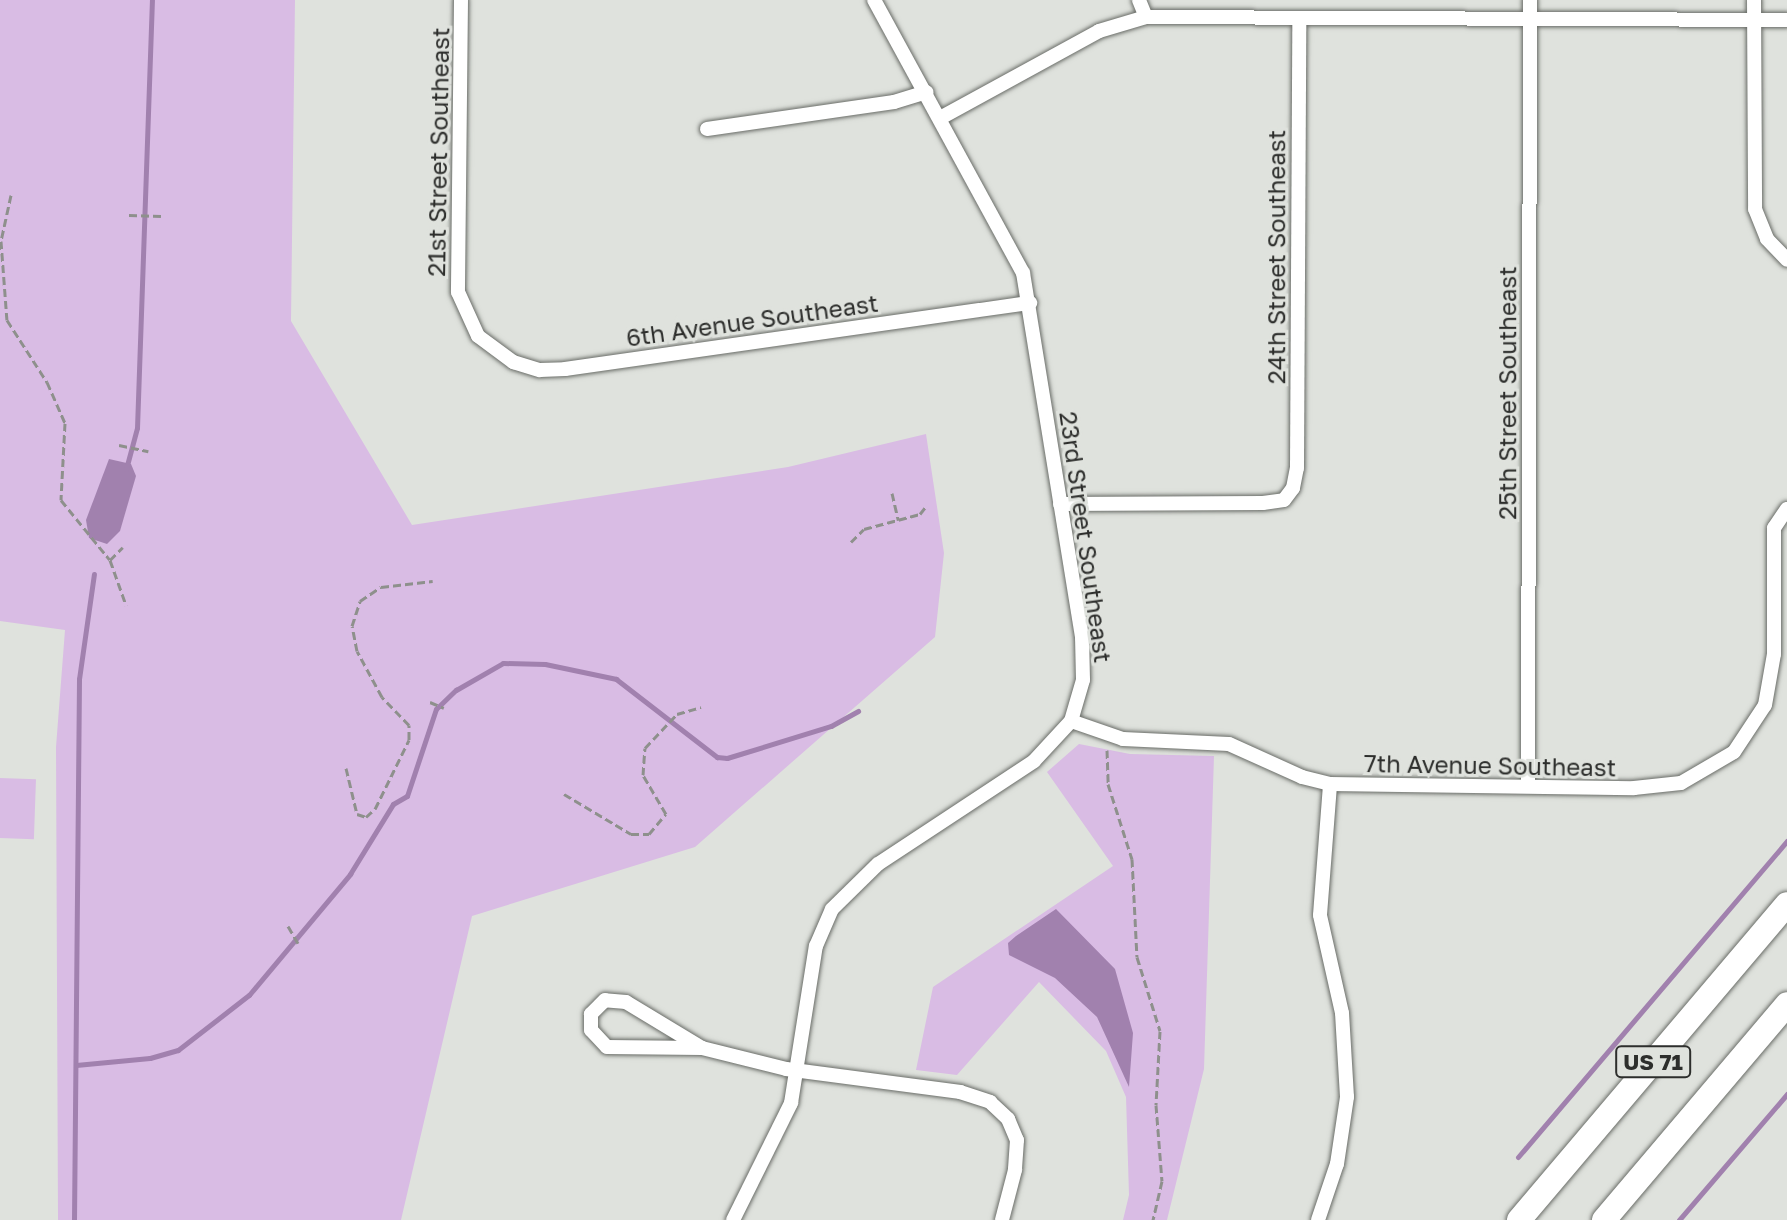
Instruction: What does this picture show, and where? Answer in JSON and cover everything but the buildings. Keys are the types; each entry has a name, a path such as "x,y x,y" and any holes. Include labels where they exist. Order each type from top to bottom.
{"highway":[{"name":"US 71","path":"1519,1220 1787,904"},
{"name":"US 71","path":"1606,1220 1787,1004"}],"street":[{"name":"21st Street Southeast","path":"461,0 456,270 466,316 486,344"},
{"name":"23rd Street Southeast","path":"733,1220 787,1114 799,1071 816,946 839,899 878,864 1013,777 1071,721 1083,680 1083,652 1030,303 1019,263 942,117 874,0"},
{"path":"1139,0 1146,17"},
{"name":"25th Street Southeast","path":"1528,786 1530,0"},
{"path":"1754,0 1755,209 1761,230 1785,258"},
{"path":"942,117 1099,31 1146,17 1787,20"},
{"name":"24th Street Southeast","path":"1060,504 1263,503 1290,494 1297,468 1299,18"},
{"path":"707,129 894,102 927,92"},
{"name":"6th Avenue Southeast","path":"486,344 527,367 565,369 1030,303"},
{"name":"7th Avenue Southeast","path":"1071,721 1108,736 1229,744 1302,777 1330,784 1660,787 1717,766 1750,734 1765,705 1773,673 1774,528 1787,509"},
{"path":"1773,585 1787,568"},
{"path":"1318,1220 1337,1164 1347,1097 1342,1013 1320,915 1330,784"},
{"path":"702,1048 626,1002 605,1000 591,1014 595,1038 607,1047 702,1048 799,1071 960,1092 990,1102 1008,1119 1018,1150 1002,1220"}],"path":[{"path":"11,195 1,241 7,320 35,361 65,423 61,500 110,560 126,605"},
{"path":"129,215 161,216"},
{"path":"119,445 148,451"},
{"path":"892,493 898,520"},
{"path":"851,542 864,529 920,514 927,505"},
{"path":"110,560 123,547"},
{"path":"346,768 357,814 366,817 375,809 409,740 409,725 382,697 357,651 352,626 360,601 381,587 433,581"},
{"path":"430,702 444,708"},
{"path":"564,794 631,834 649,834 666,814 643,775 645,748 677,714 701,707"},
{"path":"1108,736 1108,784 1132,859 1137,957 1160,1031 1156,1105 1162,1181 1153,1220"},
{"path":"288,926 298,943"}],"shaded area":[{"path":"0,0 295,0 291,321 412,525 788,467 926,434 944,553 935,637 695,847 472,916 401,1220 58,1220 56,747 65,630 0,621"},
{"path":"109,459 131,464 136,476 120,531 107,544 89,538 86,520"},
{"path":"1079,744 1130,754 1214,756 1204,1069 1167,1220 1123,1220 1129,1195 1126,1097 1106,1051 1039,982 957,1075 916,1070 933,987 1113,866 1047,772"},
{"path":"0,778 36,779 34,839 0,838"},
{"path":"1056,909 1115,969 1133,1033 1129,1087 1097,1017 1055,978 1009,955 1008,943"}],"waterway":[{"path":"126,469 137,428 152,0"},
{"path":"74,1220 79,679 94,574"},
{"path":"76,1065 150,1058 178,1050 249,995 350,874 393,804 407,796 436,709 456,690 503,663 545,664 616,679 717,757 727,758 831,726 858,711"},
{"path":"1518,1157 1787,841"},
{"path":"1679,1220 1787,1094"}]}
